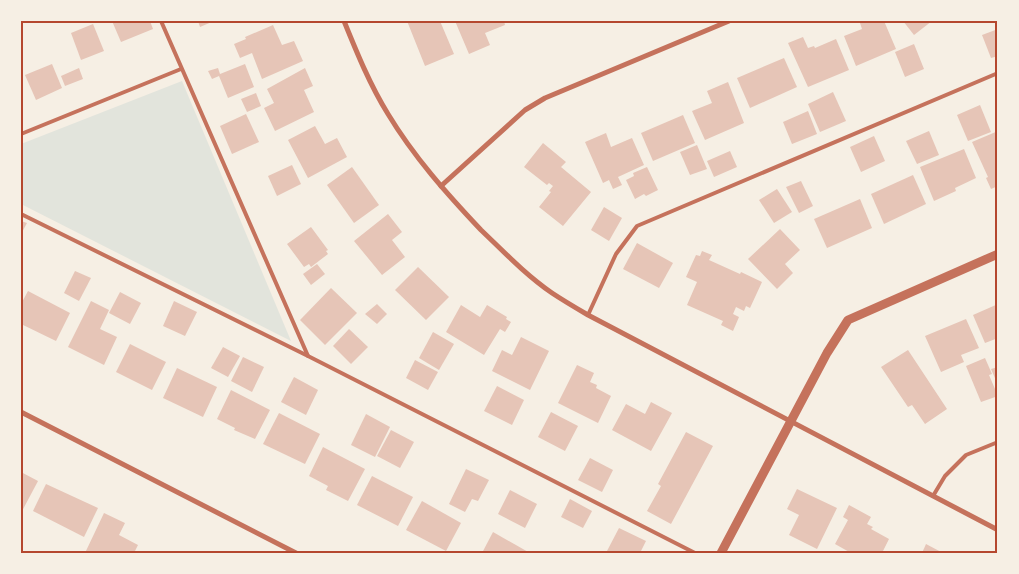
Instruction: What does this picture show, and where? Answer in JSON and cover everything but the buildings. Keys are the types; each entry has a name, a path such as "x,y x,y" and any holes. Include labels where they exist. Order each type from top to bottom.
{"street":[{"path":"344,21 366,72 387,113 413,153 474,222 519,267 552,293 588,315 998,530"},
{"path":"441,186 525,110 545,98 729,21"},
{"path":"721,553 827,353 848,320 998,254"},
{"path":"21,412 296,553"}],"lane":[{"path":"161,21 308,356"},
{"path":"21,134 181,69"},
{"path":"588,315 616,254 637,226 998,73"},
{"path":"21,214 308,356 695,553"},
{"path":"933,497 945,476 966,455 998,442"}],"shaded area":[{"path":"182,81 291,341 21,204 21,144"}]}
